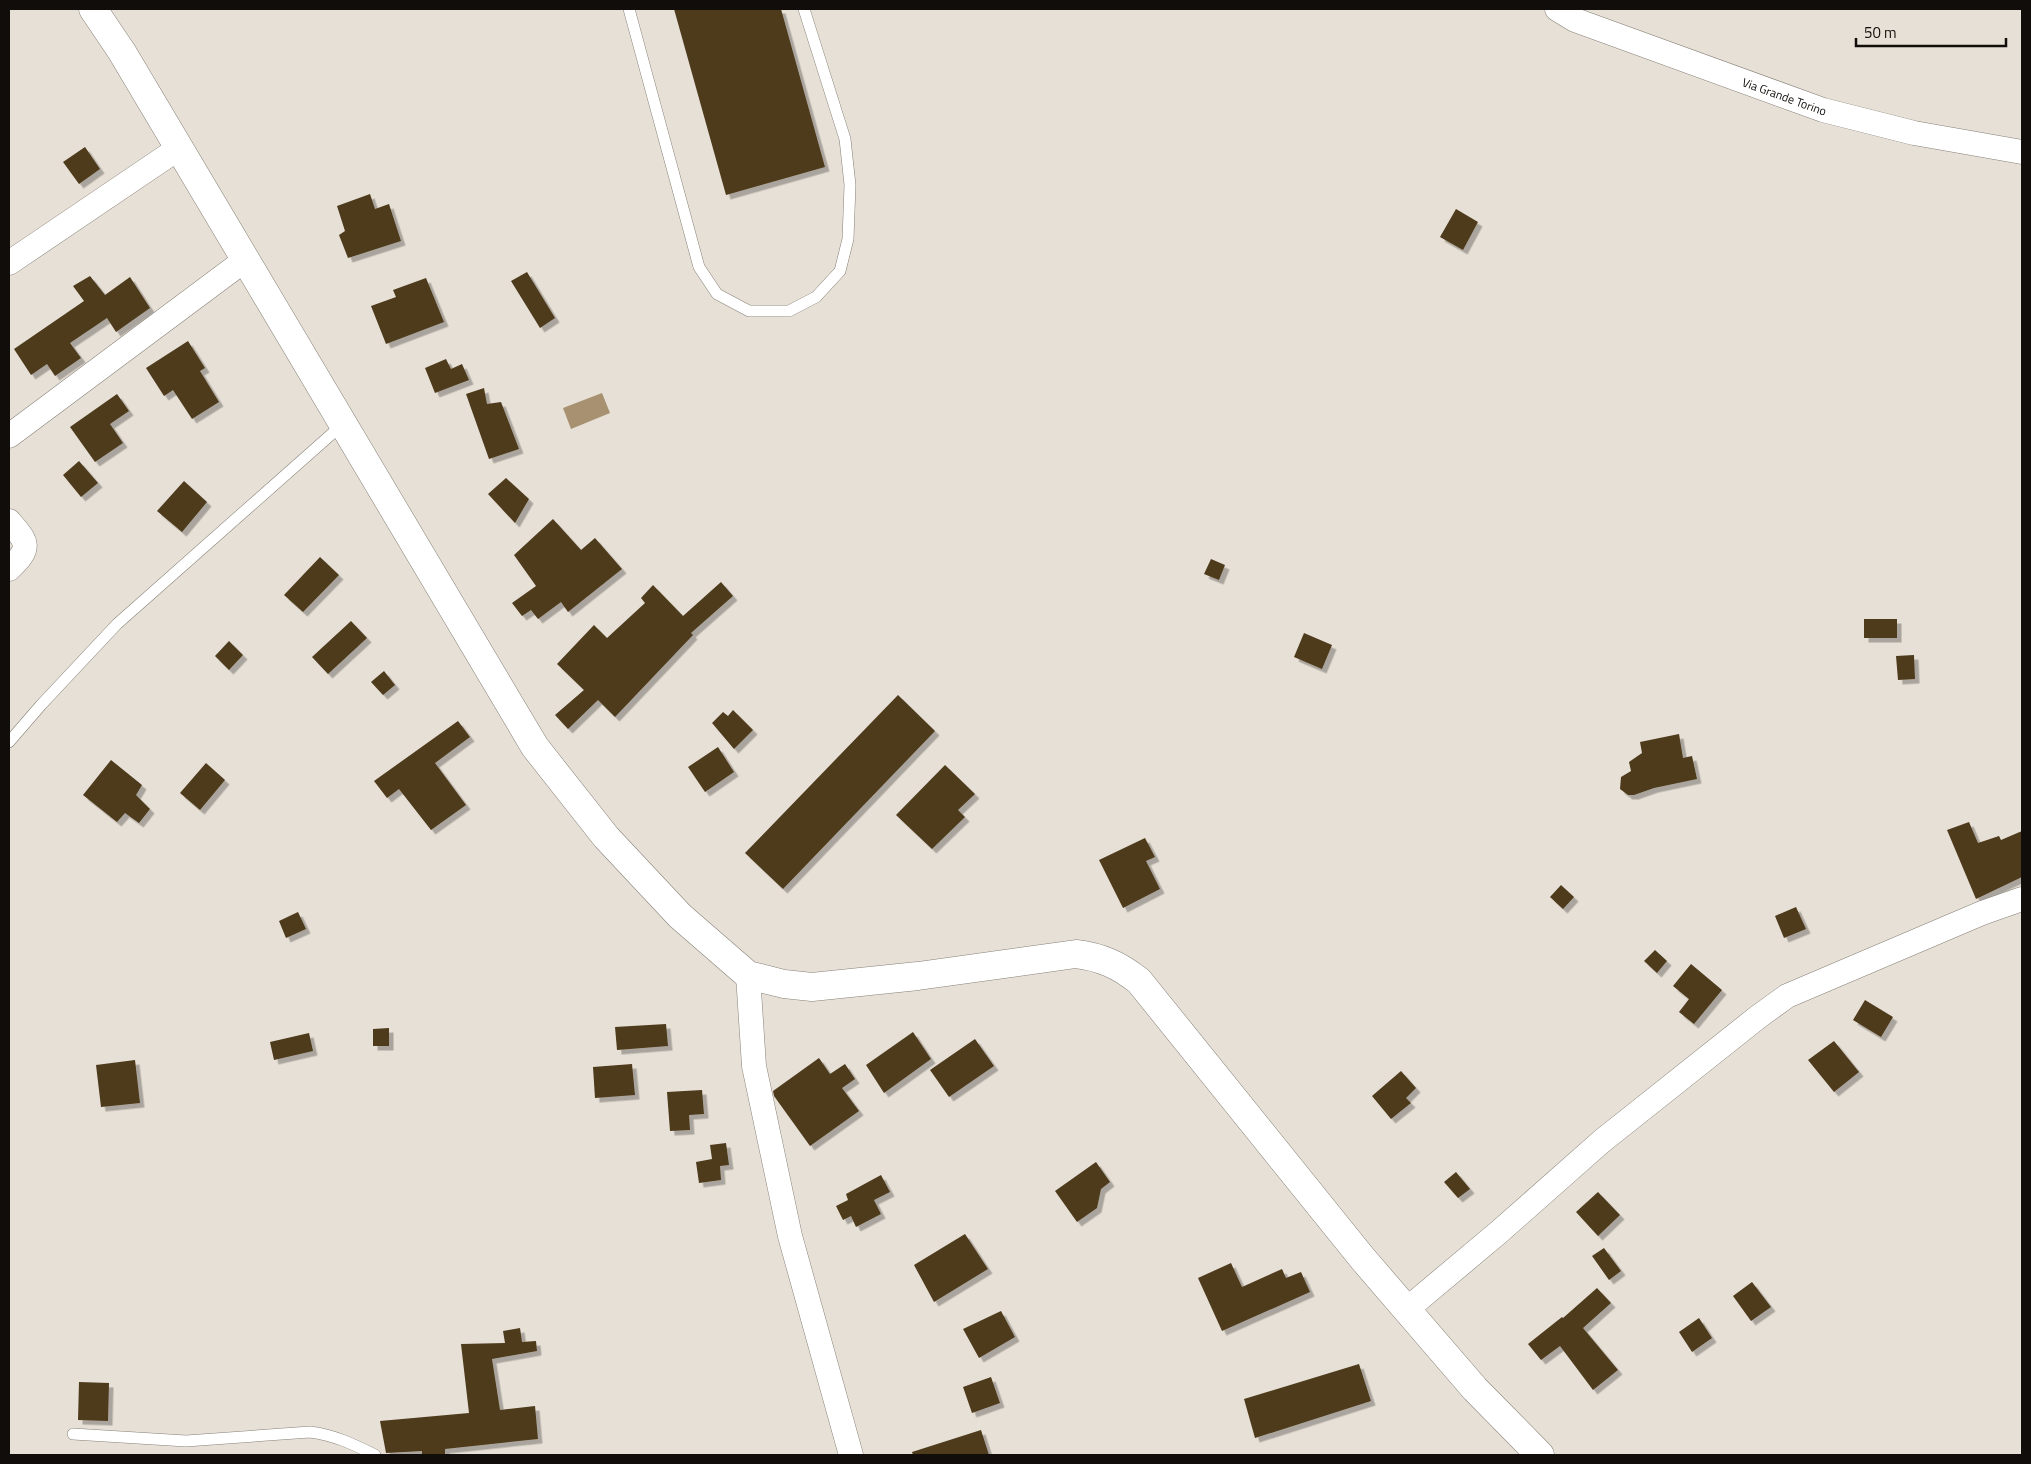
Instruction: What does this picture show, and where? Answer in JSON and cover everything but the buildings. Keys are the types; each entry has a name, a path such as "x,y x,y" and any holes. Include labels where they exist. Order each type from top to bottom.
{"street":[{"path":"93,9 122,52 534,747 613,844 680,916 748,976 812,988 918,976 1076,954 1093,956 1111,962 1139,981 1362,1260 1475,1389 1540,1455"},
{"name":"Via Grande Torino","path":"1557,9 1575,20 1823,110 1914,133 2022,152"},
{"path":"9,263 179,148"},
{"path":"9,436 246,260"},
{"path":"9,521 23,536 26,545 22,557 9,569"},
{"path":"1406,1310 1499,1232 1602,1141 1750,1023 1787,996 2022,899"},
{"path":"748,976 754,1066 790,1236 850,1455"}],"lane":[{"path":"629,9 700,267 717,294 749,311 790,311 816,297 840,271 848,239 850,185 846,140 804,9"},
{"path":"9,742 117,624 343,424"},
{"path":"73,1434 186,1441 310,1432 336,1437 374,1455"}],"shaded area":[{"path":"602,393 610,413 571,429 563,408"}]}
